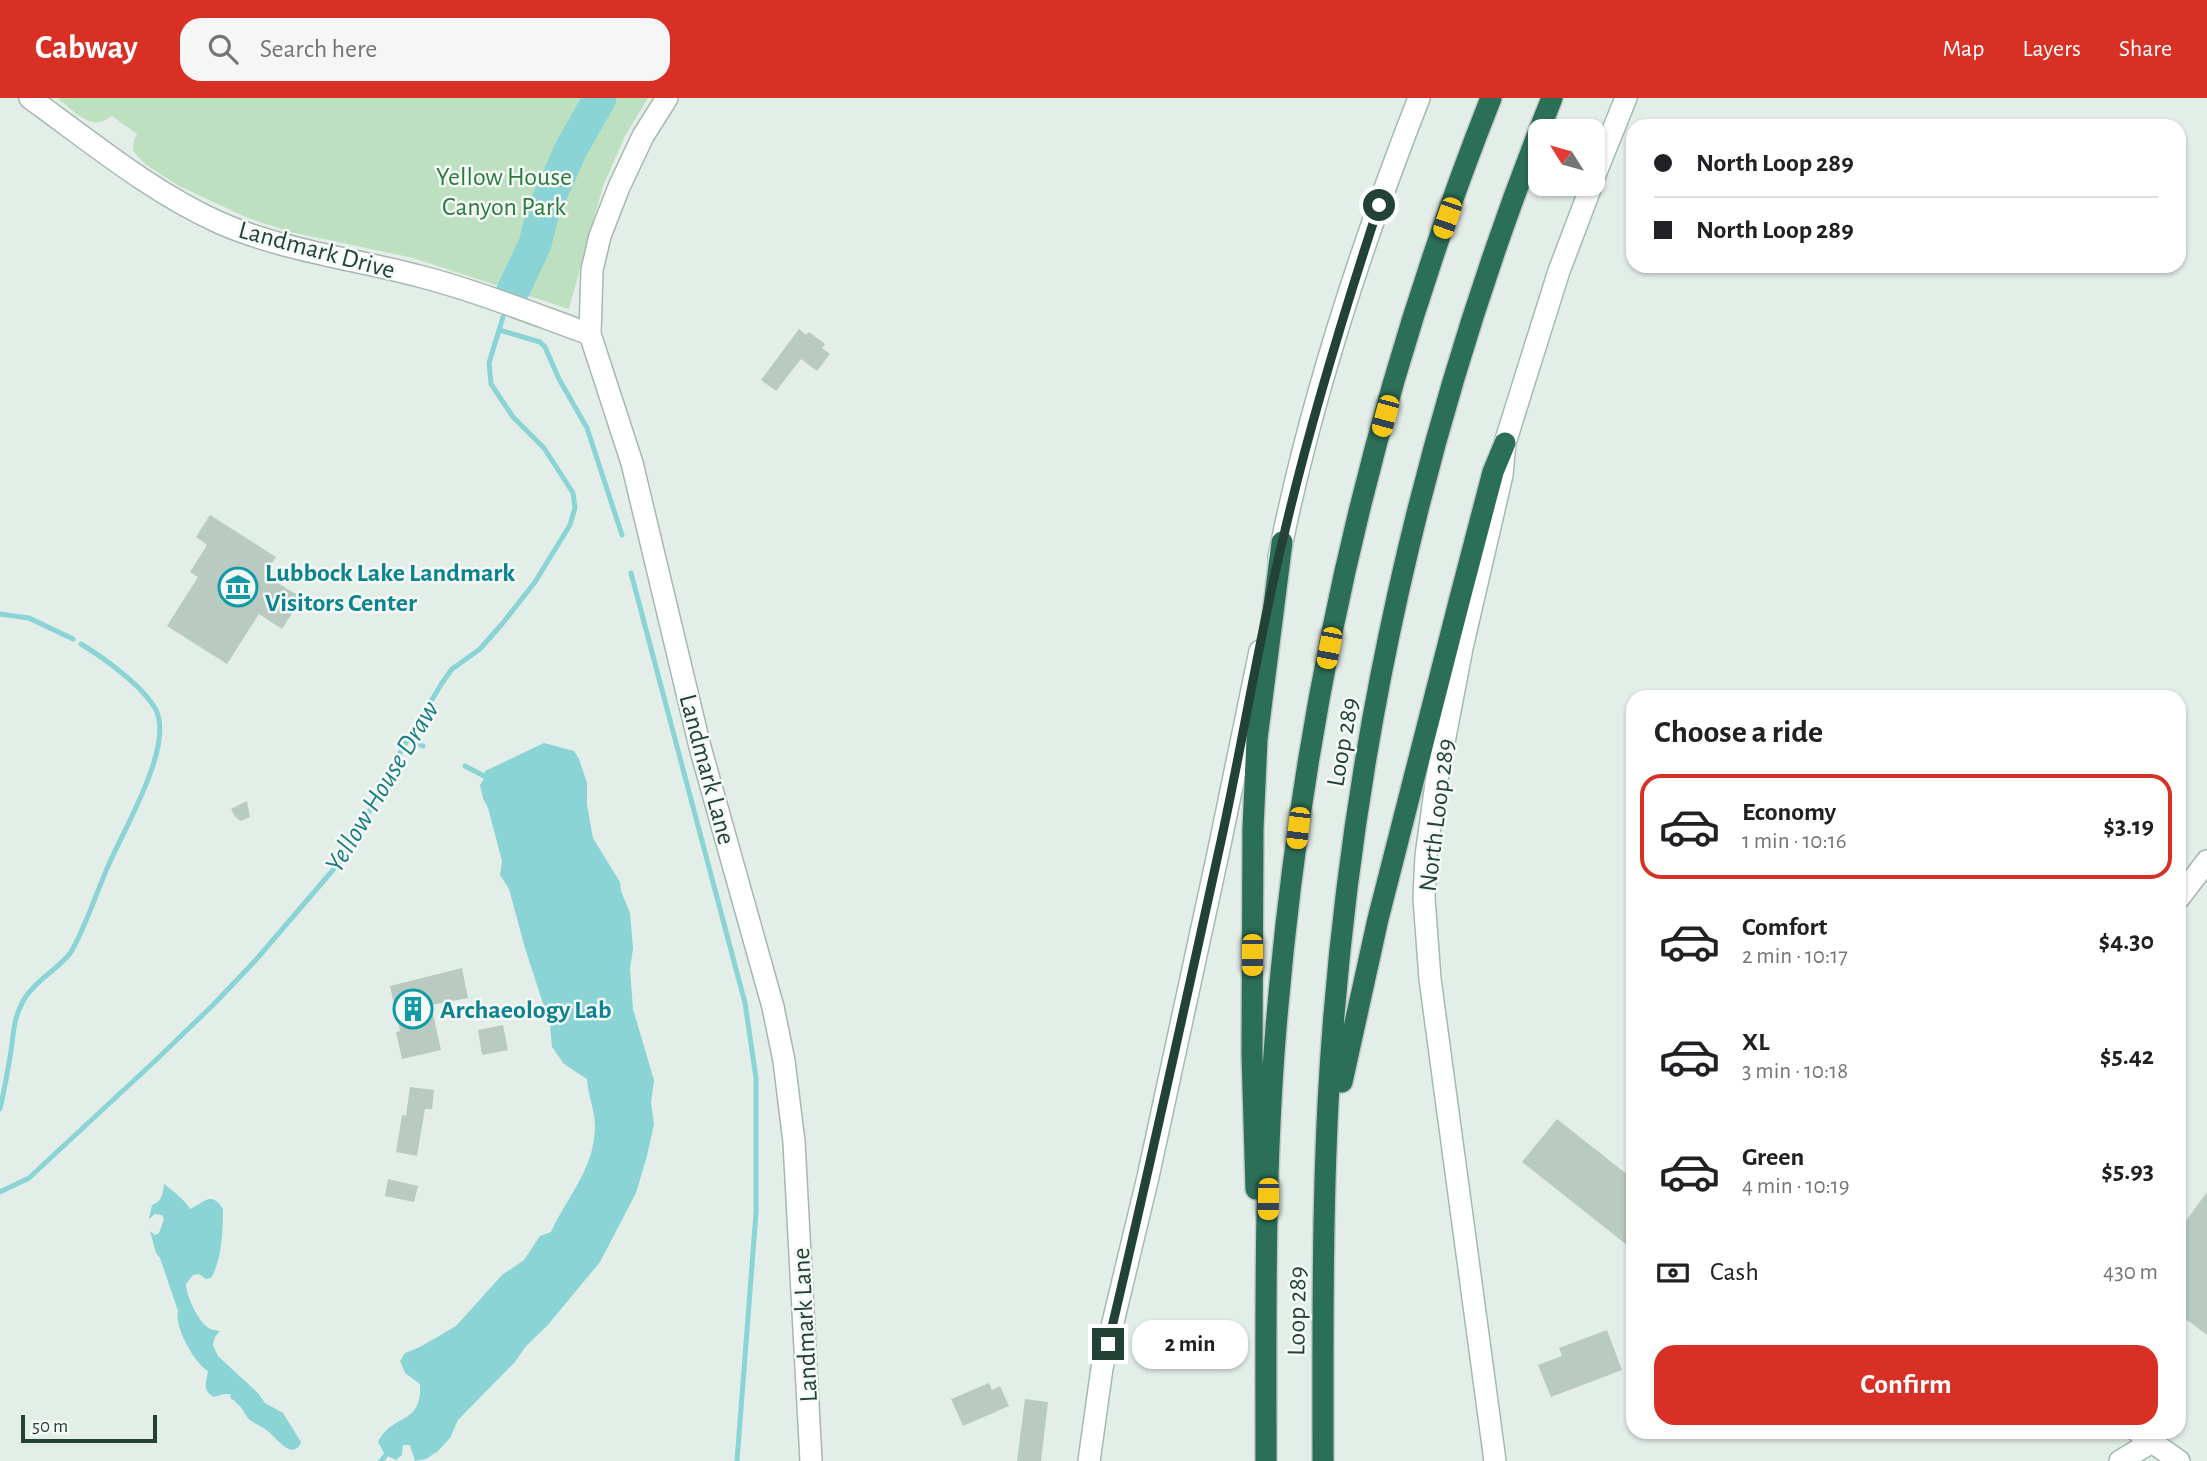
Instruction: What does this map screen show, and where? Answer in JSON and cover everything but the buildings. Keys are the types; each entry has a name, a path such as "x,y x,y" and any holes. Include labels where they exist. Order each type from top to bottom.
{"highway":[{"name":"Loop 289","path":"1266,1461 1270,1120 1276,1028 1298,828 1318,702 1354,529 1398,366 1442,231 1491,98"},
{"name":"Loop 289","path":"1323,1461 1328,1103 1345,910 1364,772 1417,513 1451,386 1492,259 1552,98"},
{"path":"1325,1209 1344,1069 1375,932 1493,472 1506,443"},
{"path":"1266,1350 1254,1146 1253,829 1257,739 1282,542"}],"street":[{"name":"Landmark Drive","path":"30,98 127,168 175,199 228,226 270,241 424,277 590,334"},
{"name":"Landmark Lane","path":"667,98 643,136 600,236 592,270 590,334 632,463 700,747 773,1007 785,1061 794,1142 811,1461"},
{"path":"1089,1461 1102,1368 1148,1177 1282,542 1311,421 1388,179 1419,98"},
{"name":"North Loop 289","path":"1605,150 1626,98"},
{"name":"North Loop 289","path":"1495,1461 1430,979 1424,898 1426,856 1436,784 1462,648 1502,475 1506,443 1559,271 1587,196"},
{"path":"2186,889 2207,861"},
{"path":"2120,1461 2143,1439"},
{"path":"2148,1439 2179,1461"}],"green space":[{"name":"Yellow House Canyon Park","path":"57,98 648,98 625,136 603,186 569,309 413,258 291,232 248,218 179,186 145,164 133,151 137,134 112,116 104,121 90,121"}],"water":[{"path":"544,743 574,751 579,759 587,783 587,805 593,838 620,882 630,913 633,1009 654,1080 651,1103 654,1124 636,1193 600,1262 515,1362 458,1420 450,1438 438,1451 426,1459 415,1461 410,1445 403,1445 402,1455 396,1460 385,1455 378,1442 384,1433 417,1407 420,1384 405,1373 400,1361 405,1353 456,1326 502,1275 524,1260 540,1236 551,1232 579,1182 594,1142 595,1121 587,1079 564,1064 552,1047 550,1025 509,889 500,875 502,861 480,785 485,771"},
{"path":"164,1184 190,1209 211,1199 223,1209 221,1245 215,1271 211,1278 206,1279 199,1274 193,1275 186,1284 188,1295 205,1325 220,1331 213,1345 218,1356 258,1393 265,1403 283,1413 301,1442 294,1450 285,1447 268,1431 250,1420 231,1399 230,1394 214,1397 206,1389 208,1371 186,1344 179,1326 178,1311 150,1231 155,1235 159,1233 164,1219 162,1215 155,1214 149,1219 152,1205 161,1197"}],"waterway":[{"name":"Yellow House Draw","path":"511,295 535,244 543,212 571,149 600,98"},
{"name":"Yellow House Draw","path":"0,1192 29,1178 156,1060 254,962 321,884 348,852 398,756 442,683 452,669 480,649 502,624 535,582 570,525 575,508 573,493 544,448 513,417 491,384 489,363 503,317"},
{"path":"499,330 540,342 545,347 559,379 587,428 622,535"},
{"path":"631,573 745,1003 756,1078 756,1213 737,1461"},
{"name":"Yellow House Draw","path":"0,614 29,618 73,639"},
{"name":"Yellow House Draw","path":"0,1109 19,1009 28,994 66,958 77,941 145,787 158,744 160,726 156,710 150,701 122,673 81,644"},
{"path":"407,739 423,746"},
{"path":"465,766 488,778"},
{"path":"381,1461 390,1450"}],"place":[{"name":"Lubbock Lake Landmark Visitors Center","path":"238,587"},
{"name":"Archaeology Lab","path":"413,1009"}],"route":[{"path":"1108,1344 1148,1177 1282,542 1311,421 1379,205"}]}
